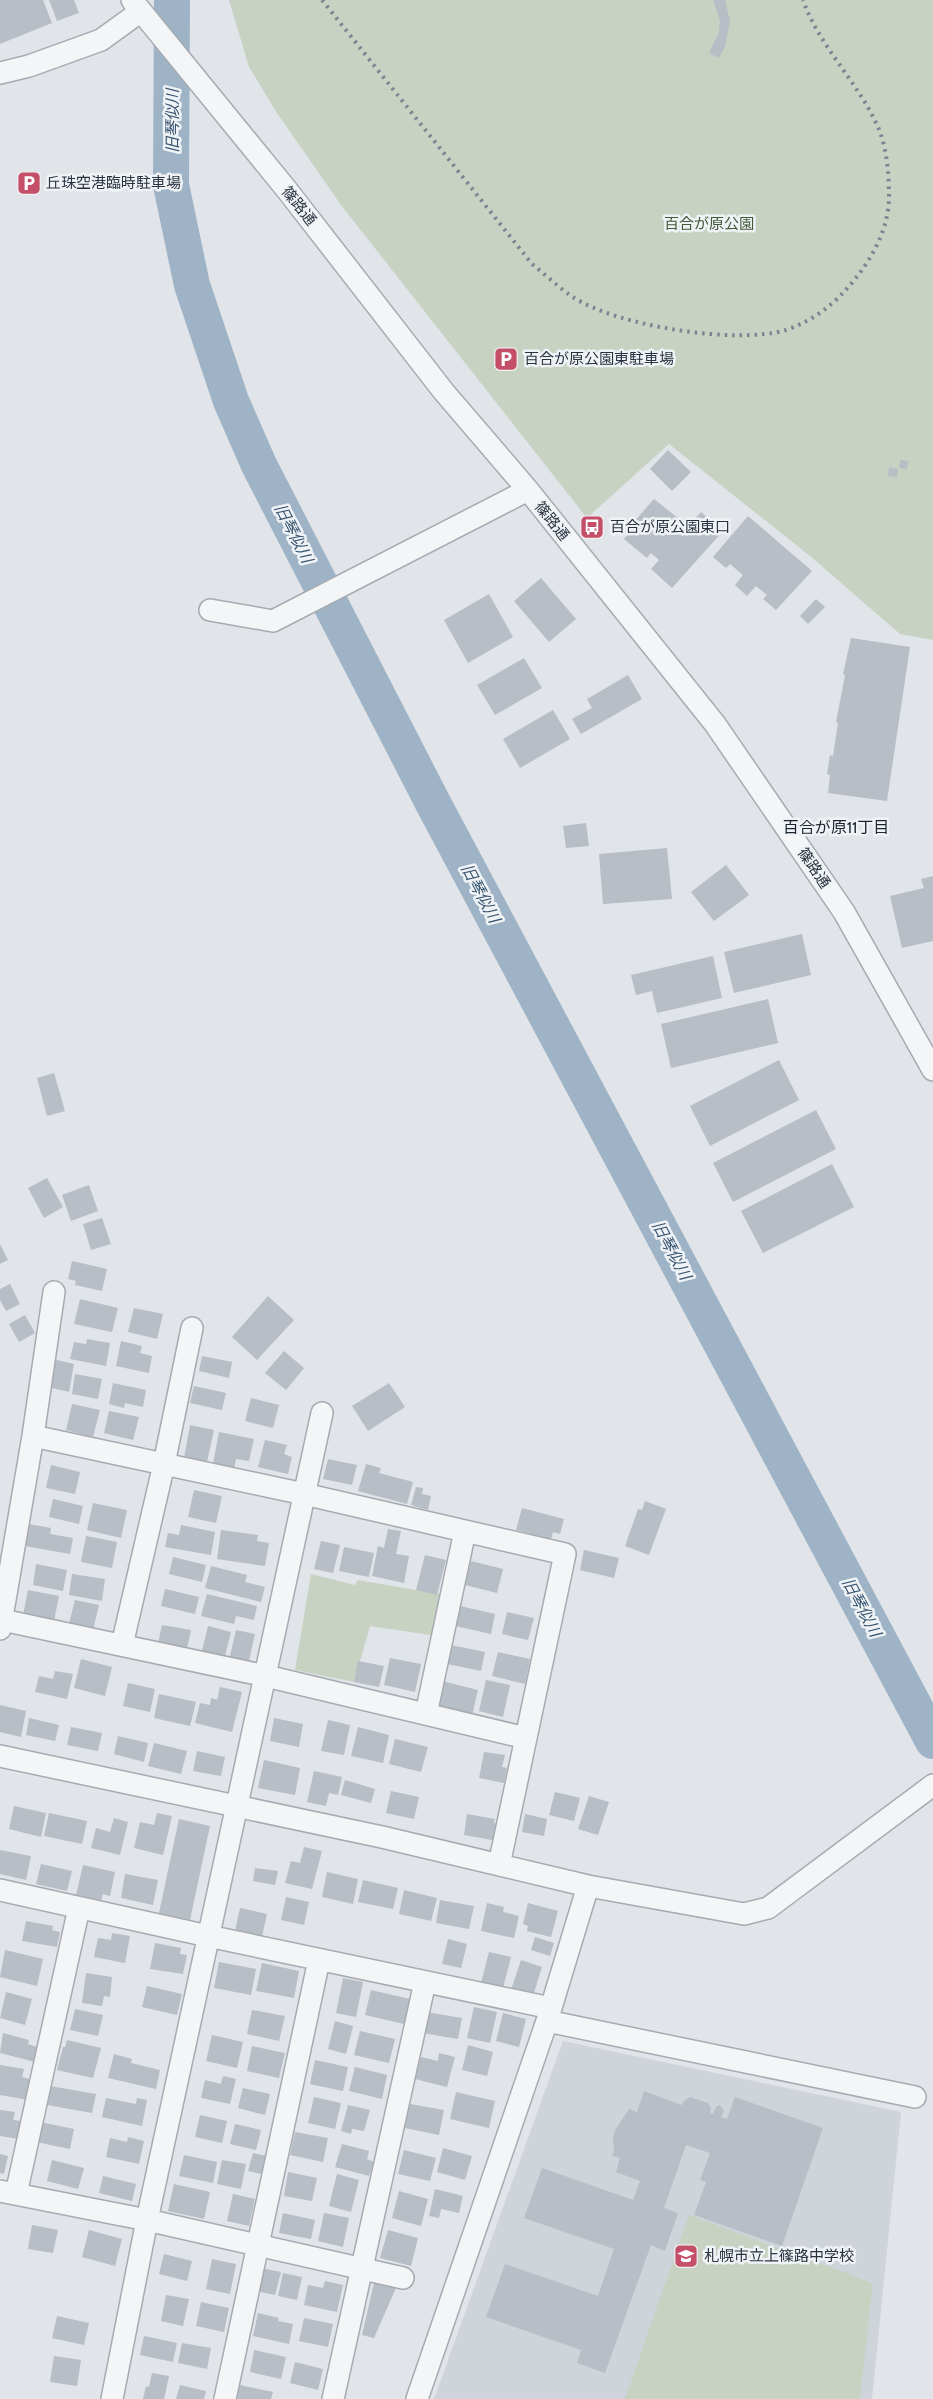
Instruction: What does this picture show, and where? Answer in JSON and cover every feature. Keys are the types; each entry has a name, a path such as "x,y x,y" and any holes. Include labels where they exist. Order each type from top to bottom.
{"street":[{"path":"0,73 29,66 100,40 140,9"},
{"name":"篠路通","path":"140,9 444,392 528,490 715,724 844,912 933,1070"},
{"path":"210,610 273,621 528,490"},
{"path":"54,1292 34,1436 1,1624 122,1645 266,1676 526,1738"},
{"path":"122,1645 164,1464 192,1328"},
{"path":"112,2399 147,2220 322,1413"},
{"path":"34,1436 304,1494 565,1554 499,1865"},
{"path":"426,1714 465,1531"},
{"path":"0,1756 236,1806 588,1886 744,1914 768,1908 933,1785"},
{"path":"417,2399 549,2015 588,1886"},
{"path":"0,1890 425,1982 549,2015 915,2097"},
{"path":"79,1908 8,2192 147,2220 403,2278"},
{"path":"224,2399 319,1960"},
{"path":"332,2399 425,1982"}],"shaded area":[{"name":"札幌市立上篠路中学校","path":"563,2041 901,2112 872,2399 434,2399"}],"green space":[{"name":"百合が原公園","path":"229,0 933,0 933,640 900,634 810,556 669,444 587,518 341,205 277,113 249,67"},
{"path":"311,1574 355,1585 358,1580 445,1595 437,1636 370,1626 354,1682 295,1670"},
{"path":"689,2215 873,2283 860,2399 625,2399"}],"building":[{"path":"0,0 43,0 52,23 0,44"},
{"path":"49,0 74,0 79,13 57,21"},
{"path":"713,0 725,0 730,21 725,47 719,58 709,53 719,32 720,21"},
{"path":"668,450 691,472 672,491 650,469"},
{"path":"900,460 908,461 907,469 899,468"},
{"path":"889,467 898,469 897,477 888,476"},
{"path":"654,499 688,526 701,512 723,531 672,588 651,569 659,560 651,553 647,558 624,539 628,534 625,532"},
{"path":"748,516 812,571 776,610 763,599 767,595 756,586 747,596 735,585 743,575 730,564 726,568 713,557"},
{"path":"541,578 576,619 549,642 514,601"},
{"path":"489,594 513,637 468,663 444,620"},
{"path":"816,599 825,607 808,624 800,616"},
{"path":"851,638 910,647 887,801 828,793 830,775 827,774 830,755 833,756 838,723 836,722 845,675 843,674"},
{"path":"524,658 542,688 495,715 477,685"},
{"path":"628,675 642,699 581,734 572,719 592,708 587,699"},
{"path":"553,710 570,739 520,768 503,739"},
{"path":"586,823 589,846 566,848 563,826"},
{"path":"667,848 672,899 603,904 599,854"},
{"path":"726,865 749,895 714,921 691,892"},
{"path":"933,876 933,941 902,948 890,896 924,888 921,879"},
{"path":"802,934 811,975 734,993 724,952"},
{"path":"713,956 722,998 657,1013 652,991 636,995 631,975"},
{"path":"768,999 778,1043 671,1068 661,1024"},
{"path":"779,1060 799,1100 710,1146 690,1106"},
{"path":"54,1073 65,1111 47,1116 37,1078"},
{"path":"816,1110 836,1149 733,1202 713,1163"},
{"path":"832,1164 854,1207 763,1253 741,1211"},
{"path":"47,1178 63,1207 44,1218 28,1188"},
{"path":"89,1185 98,1211 71,1221 62,1195"},
{"path":"102,1218 111,1244 91,1250 83,1224"},
{"path":"0,1244 8,1260 0,1264"},
{"path":"72,1261 107,1269 102,1291 75,1285 76,1281 68,1279"},
{"path":"10,1284 20,1304 6,1311 0,1300 0,1289"},
{"path":"268,1296 294,1320 257,1360 232,1337"},
{"path":"80,1299 118,1308 112,1332 74,1324"},
{"path":"134,1308 163,1314 157,1339 128,1332"},
{"path":"25,1315 35,1333 19,1342 9,1324"},
{"path":"87,1339 110,1343 106,1366 70,1359 74,1342 86,1344"},
{"path":"121,1341 142,1346 140,1353 152,1356 149,1373 116,1366"},
{"path":"284,1351 304,1368 286,1390 265,1373"},
{"path":"202,1356 232,1362 229,1378 199,1371"},
{"path":"53,1359 74,1364 69,1392 48,1387"},
{"path":"75,1374 102,1379 98,1399 72,1394"},
{"path":"113,1383 146,1390 143,1407 125,1403 124,1408 109,1404"},
{"path":"389,1383 405,1407 368,1431 352,1406"},
{"path":"194,1386 226,1393 222,1410 190,1403"},
{"path":"251,1398 279,1405 273,1428 245,1421"},
{"path":"72,1404 100,1410 93,1437 66,1430"},
{"path":"109,1411 139,1417 133,1440 104,1433"},
{"path":"190,1425 214,1430 207,1462 184,1458"},
{"path":"219,1432 254,1439 249,1461 236,1459 234,1469 213,1464"},
{"path":"265,1440 287,1445 284,1454 292,1457 288,1474 258,1467"},
{"path":"328,1459 357,1465 352,1485 323,1479"},
{"path":"366,1464 381,1468 379,1473 413,1482 407,1504 358,1491"},
{"path":"51,1465 80,1472 75,1494 46,1488"},
{"path":"416,1487 423,1488 422,1494 431,1496 428,1510 411,1505"},
{"path":"194,1490 222,1496 216,1523 188,1517"},
{"path":"53,1499 83,1506 79,1524 49,1517"},
{"path":"645,1501 666,1509 649,1555 625,1546 638,1509 642,1510"},
{"path":"93,1503 127,1510 121,1538 87,1530"},
{"path":"522,1508 564,1519 560,1534 553,1532 551,1539 516,1530"},
{"path":"29,1524 51,1528 50,1534 73,1538 70,1554 25,1546"},
{"path":"181,1525 215,1532 211,1555 165,1547 168,1533 179,1535"},
{"path":"388,1529 401,1531 396,1554 409,1556 404,1583 372,1576 378,1546 384,1548"},
{"path":"221,1530 258,1535 257,1541 269,1543 265,1566 217,1559"},
{"path":"86,1536 117,1542 112,1568 81,1562"},
{"path":"321,1541 340,1545 333,1573 314,1569"},
{"path":"344,1547 374,1553 369,1577 339,1571"},
{"path":"584,1550 619,1558 614,1578 580,1570"},
{"path":"425,1555 446,1560 437,1595 416,1590"},
{"path":"173,1557 206,1565 202,1582 169,1574"},
{"path":"471,1561 503,1569 497,1593 465,1585"},
{"path":"36,1564 67,1570 63,1591 33,1585"},
{"path":"211,1566 247,1575 245,1582 265,1587 261,1602 205,1588"},
{"path":"72,1574 105,1579 102,1601 69,1595"},
{"path":"165,1589 199,1597 195,1614 161,1606"},
{"path":"28,1590 59,1596 54,1621 23,1615"},
{"path":"207,1594 257,1606 254,1620 236,1616 234,1624 201,1616"},
{"path":"75,1600 99,1605 93,1630 69,1624"},
{"path":"460,1606 495,1614 491,1634 455,1626"},
{"path":"507,1612 534,1618 528,1640 502,1634"},
{"path":"162,1625 191,1630 187,1649 158,1643"},
{"path":"208,1626 231,1632 225,1656 202,1651"},
{"path":"236,1630 255,1634 248,1665 229,1660"},
{"path":"451,1645 485,1652 481,1671 447,1664"},
{"path":"498,1652 530,1659 525,1684 492,1676"},
{"path":"390,1658 421,1664 415,1692 384,1685"},
{"path":"81,1659 112,1667 105,1696 74,1688"},
{"path":"358,1661 384,1666 379,1687 354,1682"},
{"path":"55,1671 73,1674 67,1699 35,1692 39,1676 53,1679"},
{"path":"486,1680 510,1685 503,1717 479,1711"},
{"path":"442,1681 478,1690 472,1716 436,1707"},
{"path":"128,1683 155,1689 150,1712 123,1706"},
{"path":"220,1687 242,1692 232,1732 195,1723 200,1703 210,1705 211,1698 217,1700"},
{"path":"159,1694 196,1702 190,1726 154,1718"},
{"path":"0,1705 26,1711 21,1737 0,1732"},
{"path":"29,1718 59,1725 55,1741 26,1735"},
{"path":"274,1718 303,1724 299,1747 270,1741"},
{"path":"328,1720 350,1725 344,1755 321,1751"},
{"path":"71,1727 102,1733 98,1751 67,1745"},
{"path":"358,1727 389,1735 383,1763 351,1756"},
{"path":"118,1736 148,1743 144,1762 114,1754"},
{"path":"395,1739 428,1747 421,1772 389,1764"},
{"path":"154,1743 187,1751 181,1774 148,1766"},
{"path":"197,1751 225,1757 221,1776 193,1771"},
{"path":"484,1752 505,1755 502,1767 507,1768 504,1783 479,1778"},
{"path":"264,1760 300,1768 295,1795 258,1788"},
{"path":"314,1771 342,1777 338,1795 329,1793 326,1806 307,1802"},
{"path":"345,1780 375,1789 371,1803 341,1795"},
{"path":"391,1791 419,1797 414,1819 386,1813"},
{"path":"555,1792 580,1798 574,1821 549,1815"},
{"path":"589,1796 609,1802 598,1835 578,1829"},
{"path":"14,1806 46,1813 41,1837 9,1829"},
{"path":"49,1813 87,1821 82,1844 44,1836"},
{"path":"157,1813 172,1816 163,1855 134,1848 140,1822 154,1825"},
{"path":"467,1814 495,1819 494,1823 500,1824 497,1841 464,1835"},
{"path":"525,1814 547,1819 544,1836 522,1832"},
{"path":"114,1818 128,1822 120,1855 91,1848 96,1828 110,1832"},
{"path":"179,1819 210,1826 190,1920 159,1913"},
{"path":"304,1847 322,1851 312,1889 285,1883 291,1861 300,1863"},
{"path":"0,1850 31,1856 26,1880 0,1874"},
{"path":"41,1864 72,1871 67,1891 36,1884"},
{"path":"83,1865 115,1872 110,1896 103,1894 101,1900 76,1895"},
{"path":"255,1868 278,1871 275,1885 253,1881"},
{"path":"327,1872 358,1879 353,1904 322,1897"},
{"path":"125,1874 158,1880 153,1905 121,1898"},
{"path":"363,1880 398,1888 393,1909 358,1902"},
{"path":"404,1890 437,1898 431,1921 399,1914"},
{"path":"286,1897 309,1902 304,1925 281,1920"},
{"path":"440,1900 474,1906 469,1929 436,1923"},
{"path":"487,1903 504,1907 503,1912 519,1916 514,1938 481,1931"},
{"path":"528,1903 558,1911 551,1937 527,1931 528,1926 523,1924"},
{"path":"240,1908 267,1914 262,1937 235,1931"},
{"path":"26,1921 53,1926 52,1930 60,1932 57,1947 22,1941"},
{"path":"112,1933 130,1936 125,1963 94,1957 98,1938 111,1940"},
{"path":"535,1937 554,1943 550,1956 531,1950"},
{"path":"448,1939 467,1944 461,1968 442,1964"},
{"path":"155,1943 181,1948 180,1954 187,1955 183,1974 150,1969"},
{"path":"5,1950 43,1959 37,1986 0,1977"},
{"path":"489,1952 511,1957 503,1988 481,1983"},
{"path":"521,1960 542,1967 533,1996 511,1990"},
{"path":"219,1962 256,1969 251,1995 214,1988"},
{"path":"262,1963 299,1971 294,1998 256,1991"},
{"path":"86,1973 112,1977 110,1997 104,1996 102,2006 82,2003"},
{"path":"343,1978 363,1982 356,2017 336,2013"},
{"path":"147,1986 182,1994 177,2015 142,2007"},
{"path":"371,1990 410,1999 404,2024 365,2015"},
{"path":"6,1992 32,1999 25,2025 0,2018"},
{"path":"474,2007 497,2012 490,2043 467,2038"},
{"path":"75,2009 103,2015 98,2036 70,2030"},
{"path":"252,2010 285,2016 279,2041 247,2034"},
{"path":"426,2012 462,2018 458,2039 422,2033"},
{"path":"503,2013 526,2019 519,2047 496,2041"},
{"path":"335,2021 353,2026 346,2054 328,2049"},
{"path":"360,2031 395,2039 389,2063 354,2055"},
{"path":"3,2033 29,2040 28,2044 38,2047 35,2062 0,2053"},
{"path":"212,2035 243,2042 237,2068 206,2061"},
{"path":"67,2040 101,2048 93,2078 57,2070 63,2047 65,2047"},
{"path":"468,2045 493,2052 487,2076 462,2070"},
{"path":"252,2046 285,2053 279,2078 247,2071"},
{"path":"439,2053 455,2057 447,2087 415,2079 421,2057 438,2061"},
{"path":"114,2054 132,2059 131,2063 160,2070 156,2089 108,2078"},
{"path":"315,2060 348,2067 343,2091 310,2084"},
{"path":"0,2065 24,2069 22,2077 33,2080 28,2100 0,2095"},
{"path":"355,2067 387,2075 382,2099 349,2091"},
{"path":"223,2076 236,2079 230,2104 201,2098 205,2080 221,2084"},
{"path":"50,2086 96,2094 92,2113 47,2105"},
{"path":"243,2088 270,2094 265,2115 238,2108"},
{"path":"644,2091 682,2105 690,2097 708,2103 711,2108 710,2113 713,2114 719,2105 724,2110 721,2117 727,2119 735,2097 823,2128 782,2246 694,2215 706,2182 700,2180 710,2153 686,2145 664,2208 678,2213 665,2251 651,2245 605,2373 577,2363 581,2350 486,2317 505,2264 598,2296 614,2249 524,2218 542,2168 633,2200 640,2181 616,2172 620,2158 612,2156 614,2151 613,2139 615,2130 629,2109 637,2112"},
{"path":"456,2092 495,2101 489,2128 450,2119"},
{"path":"314,2097 341,2103 335,2129 308,2123"},
{"path":"106,2098 136,2104 137,2098 147,2100 142,2126 102,2117"},
{"path":"410,2104 444,2110 439,2135 405,2128"},
{"path":"348,2105 370,2110 364,2131 352,2129 351,2134 341,2131"},
{"path":"0,2110 15,2112 13,2120 22,2121 19,2139 0,2136"},
{"path":"200,2115 227,2121 222,2143 195,2137"},
{"path":"40,2122 74,2129 70,2149 36,2142"},
{"path":"235,2124 261,2130 256,2150 230,2144"},
{"path":"295,2132 328,2138 323,2162 290,2155"},
{"path":"128,2137 144,2141 139,2164 106,2157 110,2138 127,2142"},
{"path":"342,2144 369,2151 367,2159 374,2162 369,2176 335,2167"},
{"path":"443,2148 472,2156 465,2180 437,2172"},
{"path":"404,2150 436,2158 430,2181 398,2174"},
{"path":"253,2153 266,2156 261,2174 248,2171"},
{"path":"0,2154 8,2156 4,2174 0,2173"},
{"path":"184,2155 217,2162 213,2183 179,2176"},
{"path":"52,2160 84,2168 78,2189 47,2181"},
{"path":"222,2160 246,2164 241,2189 217,2184"},
{"path":"288,2172 317,2178 312,2201 284,2196"},
{"path":"337,2174 359,2180 351,2212 329,2206"},
{"path":"103,2176 136,2184 132,2201 99,2193"},
{"path":"174,2184 210,2192 204,2219 168,2211"},
{"path":"435,2189 463,2196 459,2213 441,2209 439,2218 429,2216"},
{"path":"399,2191 428,2199 421,2226 392,2218"},
{"path":"233,2194 255,2199 249,2226 227,2221"},
{"path":"283,2213 315,2220 311,2239 279,2233"},
{"path":"324,2213 349,2218 343,2247 318,2241"},
{"path":"32,2225 58,2230 53,2253 28,2249"},
{"path":"89,2230 122,2239 115,2266 82,2257"},
{"path":"388,2230 418,2238 411,2266 380,2258"},
{"path":"164,2254 192,2261 187,2281 159,2274"},
{"path":"212,2259 236,2264 230,2294 206,2289"},
{"path":"261,2268 281,2272 275,2295 256,2291"},
{"path":"283,2273 302,2277 297,2300 278,2296"},
{"path":"325,2281 343,2285 337,2312 304,2305 308,2285 323,2288"},
{"path":"374,2283 396,2288 374,2338 362,2335"},
{"path":"166,2295 189,2299 183,2326 161,2321"},
{"path":"201,2302 229,2308 224,2332 196,2326"},
{"path":"258,2313 279,2318 278,2321 293,2324 289,2344 253,2336"},
{"path":"57,2316 89,2323 84,2345 52,2338"},
{"path":"304,2318 333,2324 328,2347 299,2341"},
{"path":"144,2336 177,2343 173,2362 140,2355"},
{"path":"182,2343 211,2348 207,2369 178,2363"},
{"path":"254,2350 286,2357 281,2379 250,2372"},
{"path":"54,2356 81,2360 77,2386 50,2382"},
{"path":"295,2362 323,2369 318,2390 290,2383"},
{"path":"152,2373 169,2376 164,2399 143,2399 146,2386 149,2387"},
{"path":"180,2385 206,2391 204,2399 176,2399"},
{"path":"240,2385 273,2392 271,2399 237,2399"}],"waterway":[{"name":"旧琴似川","path":"172,0 171,185 192,285 231,401 259,465 434,805 933,1741"}],"railway":[{"path":"322,0 532,264 558,286 592,307 646,324 708,334 738,335 765,334 786,330 797,326 824,310 848,288 862,270 879,241 886,219 889,197 888,170 884,144 878,127 860,95 828,49 803,0"}],"place":[{"name":"丘珠空港臨時駐車場","path":"29,183"},
{"name":"百合が原公園東駐車場","path":"506,359"},
{"name":"百合が原公園東口","path":"592,527"},
{"name":"札幌市立上篠路中学校","path":"686,2256"}],"district":[{"name":"百合が原11丁目","path":"836,827"}]}
